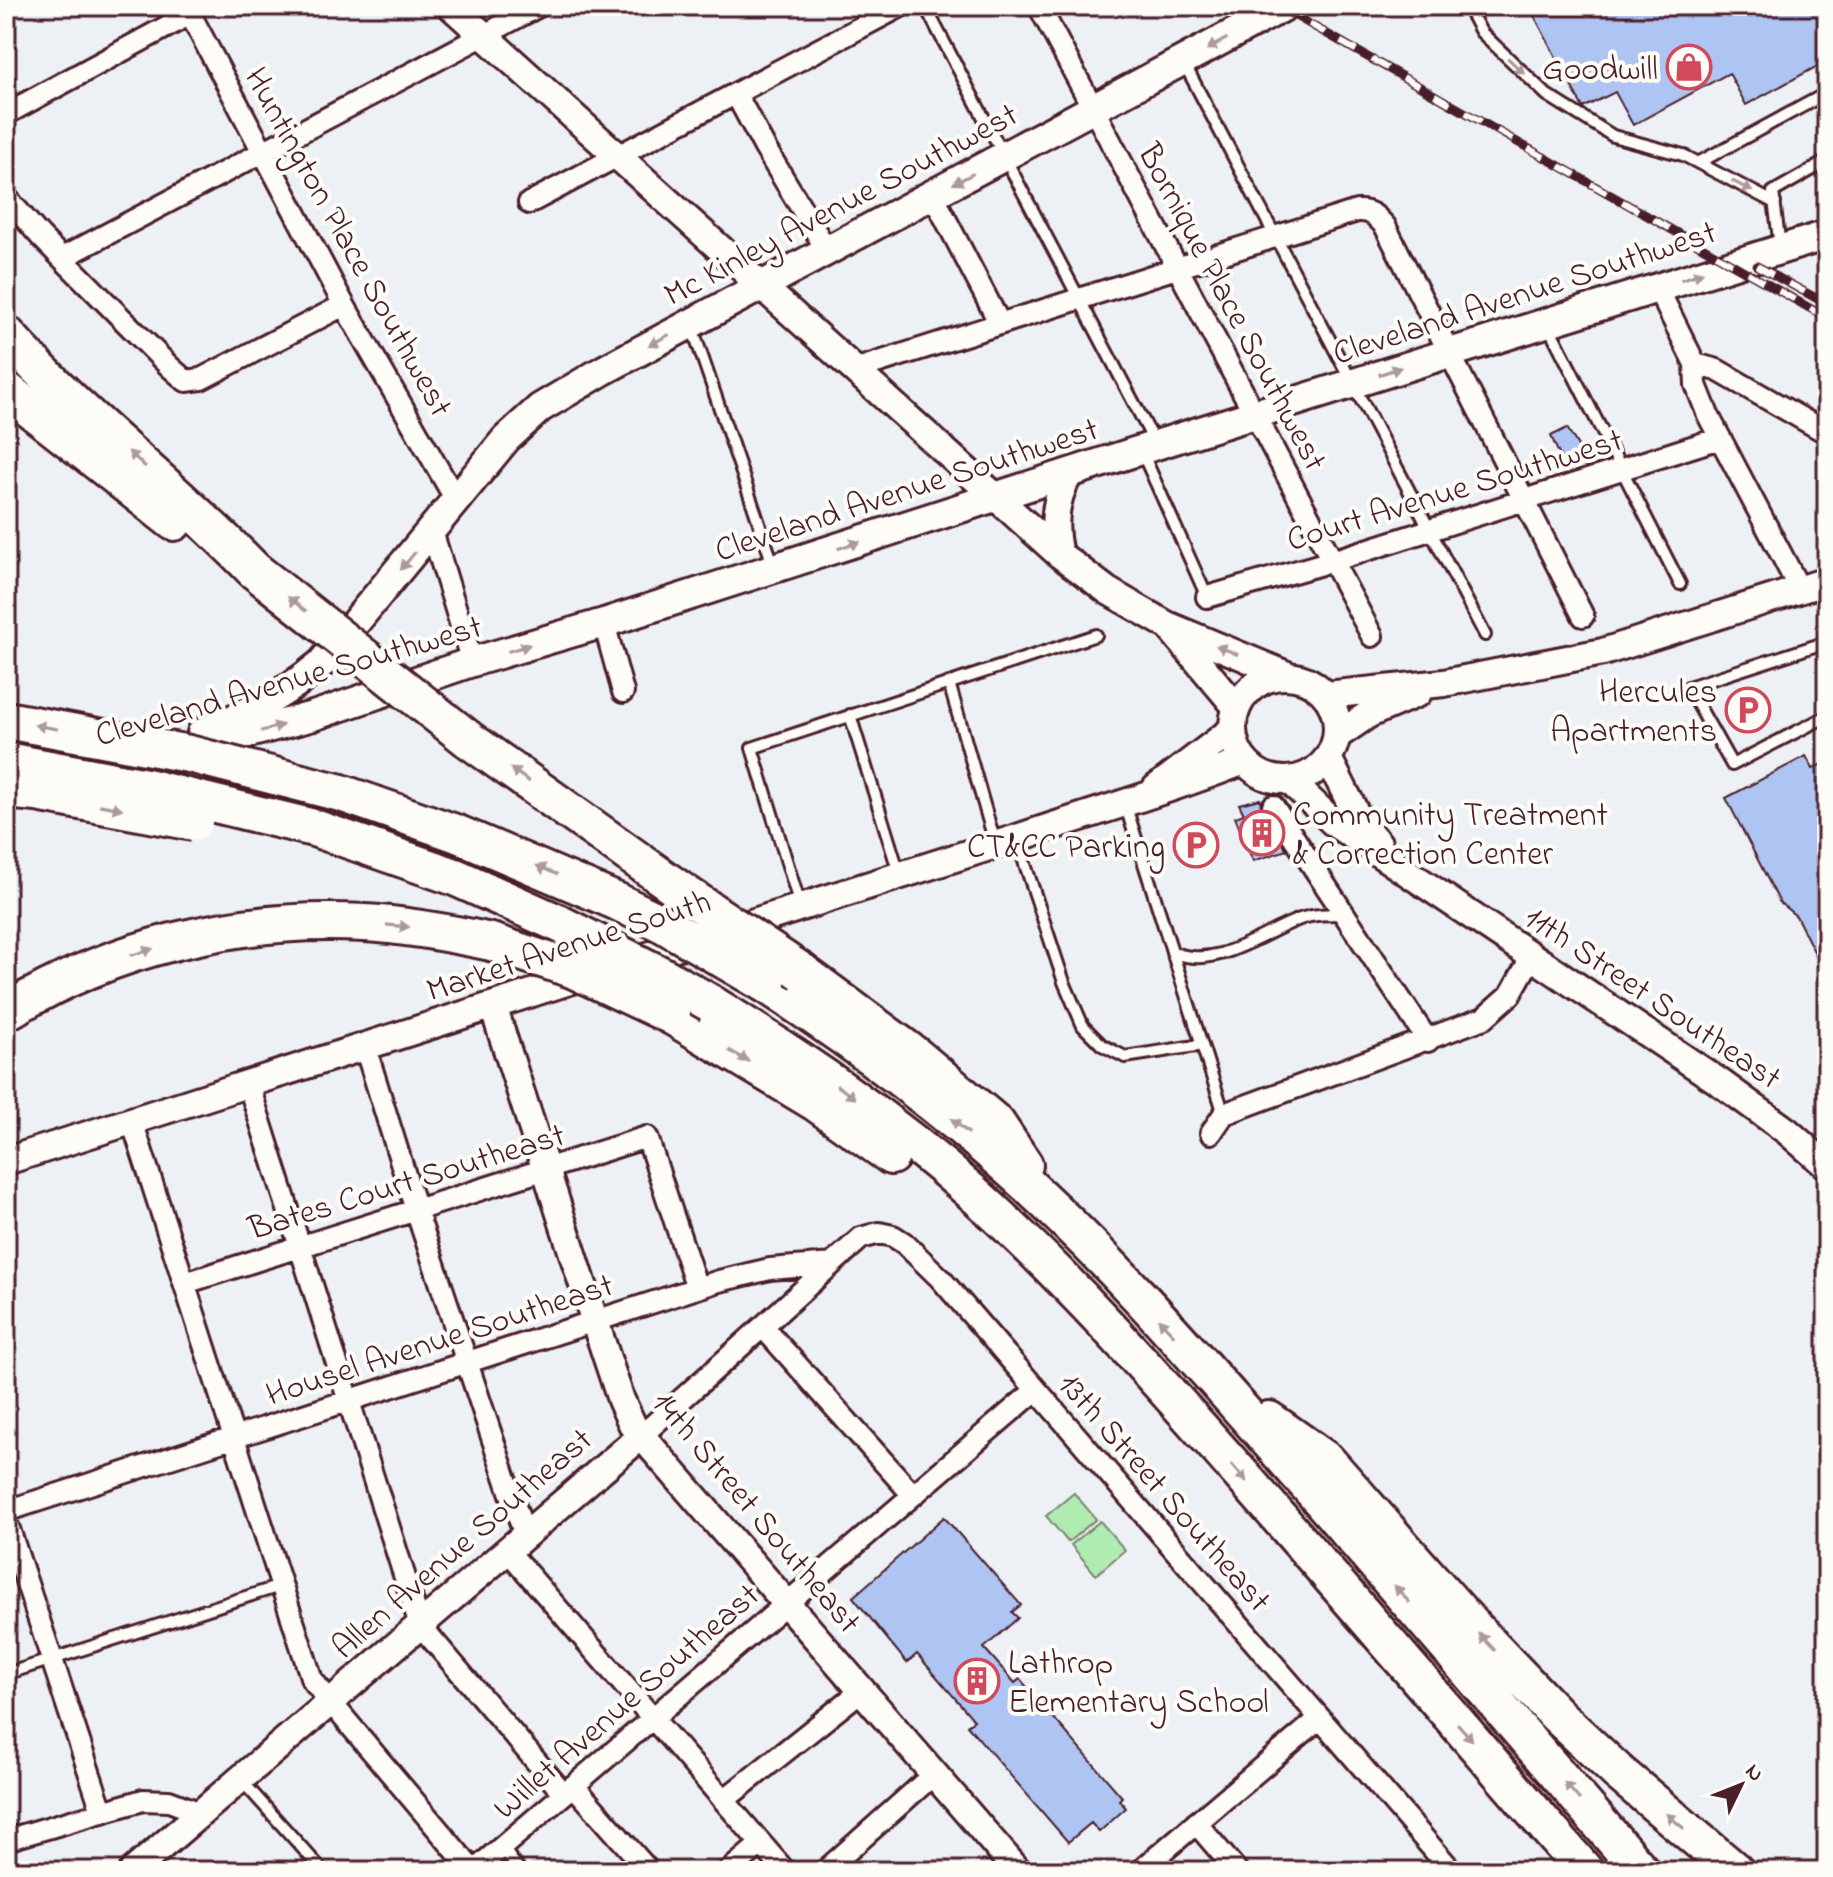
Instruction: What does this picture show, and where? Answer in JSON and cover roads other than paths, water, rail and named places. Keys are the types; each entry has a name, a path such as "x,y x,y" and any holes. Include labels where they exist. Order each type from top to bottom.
{"highway":[{"path":"6,334 39,372 211,526 254,570 468,739 674,886 802,972 916,1056 996,1123 1059,1216"},
{"path":"6,390 182,529 254,570"},
{"path":"6,720 189,754 341,793 458,834 618,902 687,938 767,985 872,1056 1013,1171 1219,1384 1641,1871"},
{"path":"6,761 146,787 307,836 453,891 518,905 661,975 830,1080 971,1191 1063,1280 1188,1414 1585,1871"},
{"path":"6,790 184,820 307,836"},
{"path":"6,1012 69,979 153,948 269,925 364,923 409,926 491,942 582,973 672,1016 802,1094 873,1142 988,1236 1084,1331 1188,1414"},
{"path":"1219,1384 1327,1461 1519,1677 1619,1773 1735,1871"}],"main road":[{"name":"Mc Kinley Avenue Southwest","path":"115,767 212,729 292,688 322,663 506,439 540,408 691,323 1285,6"},
{"name":"Cleveland Avenue Southwest","path":"6,803 115,767 259,731 1449,352 1827,235"}],"street":[{"path":"451,6 759,287 1059,554 1108,591 1167,625 1287,675 1304,679 1326,695 1337,718 1333,747"},
{"path":"62,258 539,6"},
{"path":"529,203 901,6"},
{"name":"Bornique Place Southwest","path":"1039,6 1372,636"},
{"path":"6,114 144,40 192,9"},
{"name":"Huntington Place Southwest","path":"192,9 344,305 456,500"},
{"path":"736,94 828,252"},
{"path":"933,195 1000,324"},
{"path":"6,197 62,258 186,381 201,379 344,305"},
{"path":"854,370 1357,211 1372,212 1385,226 1583,616"},
{"path":"1657,287 1695,364 1696,385 1720,438 1800,590"},
{"path":"1695,364 1717,370 1827,433"},
{"name":"Court Avenue Southwest","path":"1207,597 1332,561 1720,438"},
{"path":"1059,554 1055,510 1070,473"},
{"path":"432,531 472,662"},
{"path":"1326,695 1444,683 1603,652 1827,581"},
{"path":"604,623 623,692"},
{"path":"1167,625 1235,718"},
{"path":"1287,675 1271,677 1255,685 1243,696 1235,718 1236,746 1244,761 1265,776 1290,781 1307,776 1369,714 1444,683"},
{"name":"Market Avenue South","path":"1150,793 1235,718"},
{"name":"11th Street Southeast","path":"1333,747 1361,824 1396,864"},
{"name":"Market Avenue South","path":"6,1161 1006,842 1150,793 1184,786 1244,761"},
{"name":"11th Street Southeast","path":"1290,781 1335,824 1730,1090 1787,1131 1827,1166"},
{"path":"1273,806 1428,1041"},
{"path":"1211,1133 1224,1114 1479,1021 1500,1006 1513,991 1532,956"},
{"name":"14th Street Southeast","path":"493,1006 621,1400 641,1436 934,1774 1007,1867"},
{"path":"365,1047 467,1363 516,1543 653,1719 785,1871"},
{"path":"248,1083 420,1625 569,1790 649,1871"},
{"path":"132,1121 312,1680 474,1871"},
{"name":"Bates Court Southeast","path":"185,1283 647,1137 697,1288"},
{"name":"13th Street Southeast","path":"832,1264 865,1236 887,1234 923,1259 1452,1871"},
{"name":"Housel Avenue Southeast","path":"6,1511 697,1288 763,1270 832,1264"},
{"name":"Allen Avenue Southeast","path":"149,1866 201,1813 641,1436 832,1264"},
{"path":"763,1327 913,1495"},
{"name":"Willet Avenue Southeast","path":"474,1871 1036,1390"},
{"path":"6,1520 102,1811"},
{"path":"724,1800 861,1691"},
{"path":"1140,1871 1320,1718"},
{"path":"825,1871 934,1774"},
{"path":"6,1840 152,1799 176,1803 201,1813"},
{"path":"1196,1823 1237,1871"},
{"path":"729,1871 761,1844"}],"lane":[{"path":"925,6 1080,300 1148,448 1207,597"},
{"path":"1467,6 1481,32 1547,95 1613,136 1683,155 1775,203"},
{"path":"1184,62 1485,635"},
{"path":"1698,163 1827,93"},
{"path":"1780,249 1773,192 1827,161"},
{"path":"1546,322 1680,584"},
{"path":"691,323 774,568"},
{"path":"801,907 752,748 1096,635"},
{"path":"1827,642 1688,687 1732,765 1827,716"},
{"path":"949,683 1006,842 1083,1026 1102,1045 1125,1057 1202,1045"},
{"path":"850,715 900,875"},
{"path":"1124,802 1224,1114"},
{"path":"1172,952 1191,958 1212,955 1244,945 1304,917 1345,914"},
{"path":"6,1674 283,1585"},
{"path":"241,1779 323,1871"},
{"path":"502,1847 520,1871"}],"railway":[{"path":"1278,6 1827,318"},
{"path":"1757,266 1827,304"}],"place":[{"name":"Goodwill","path":"1689,67"},
{"name":"Hercules Apartments","path":"1748,710"},
{"name":"Community Treatment & Correction Center","path":"1262,833"},
{"name":"CT&CC Parking","path":"1196,845"},
{"name":"Lathrop Elementary School","path":"977,1681"}]}
